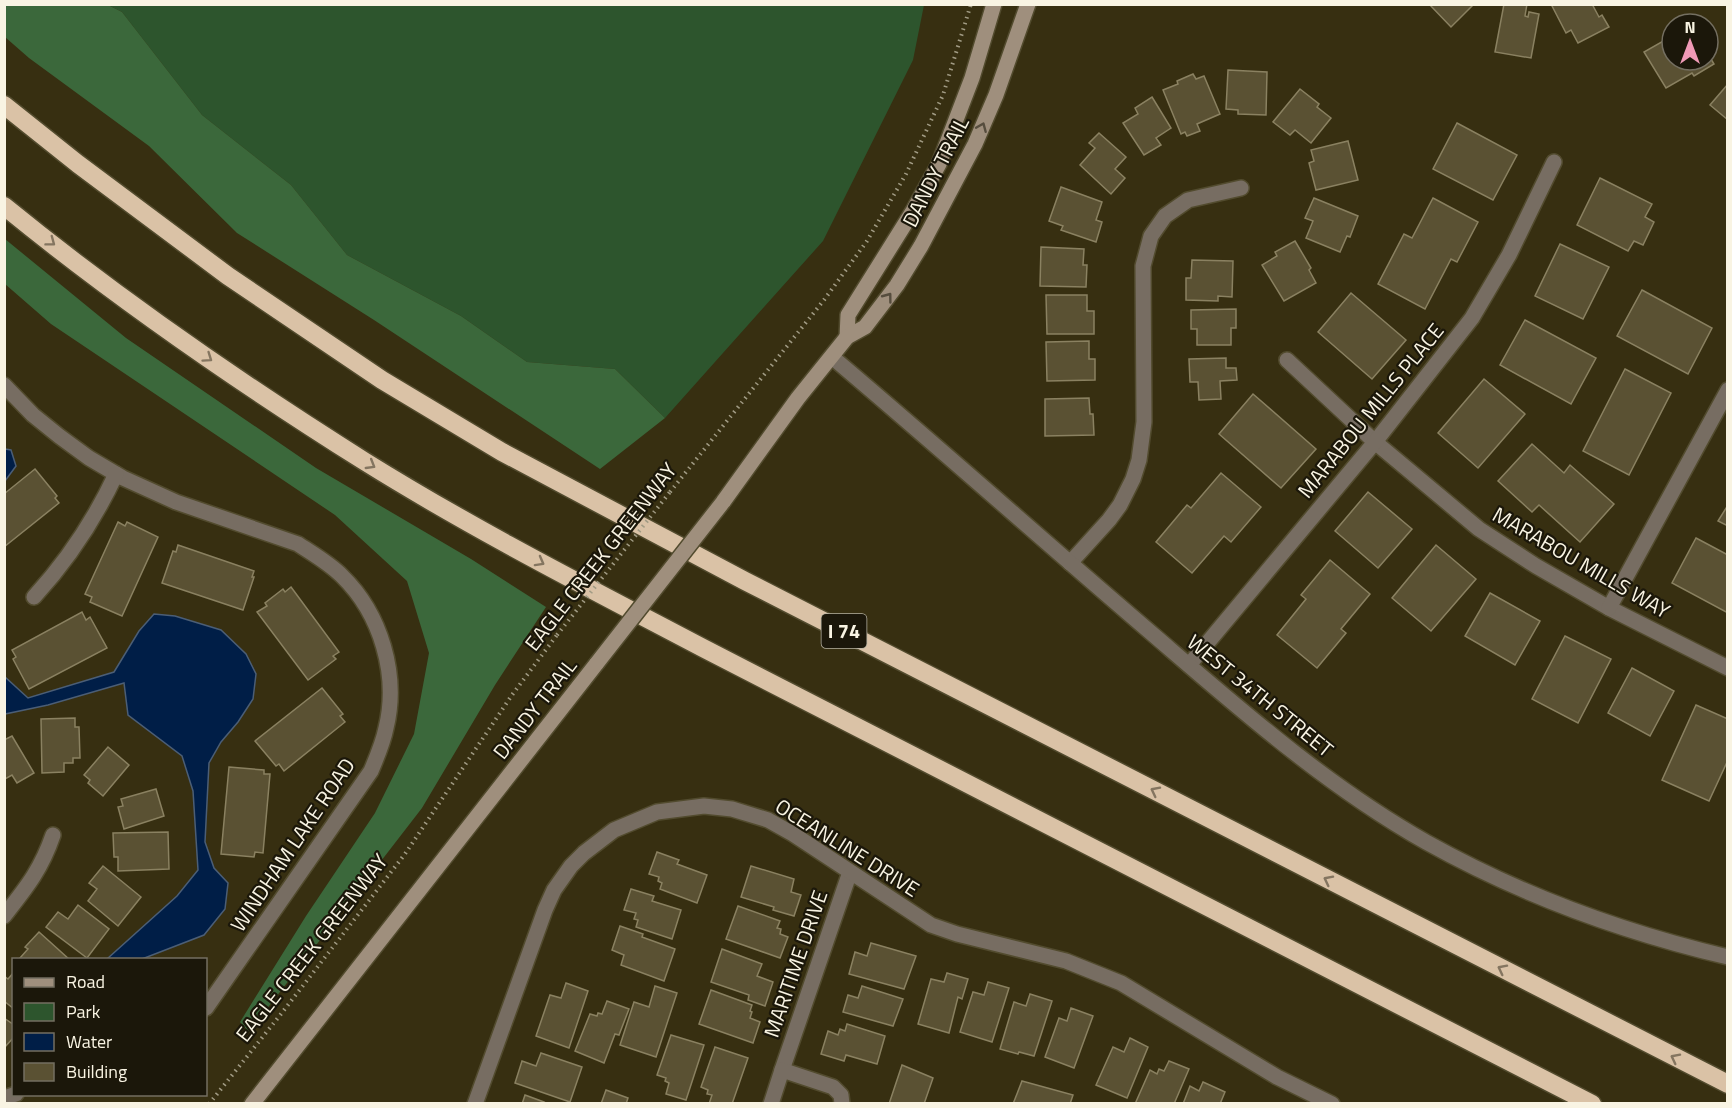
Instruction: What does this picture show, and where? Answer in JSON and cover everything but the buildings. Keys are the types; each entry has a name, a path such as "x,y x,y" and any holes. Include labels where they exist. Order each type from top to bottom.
{"highway":[{"name":"I 74","path":"4,105 78,164 228,276 362,367 502,452 745,581 1728,1084"},
{"path":"4,206 147,315 231,375 365,462 487,532 703,648 1592,1104"}],"main road":[{"name":"DANDY TRAIL","path":"847,337 848,315 913,211 939,164 972,78 994,4"},
{"name":"DANDY TRAIL","path":"252,1104 723,502 798,398 847,337 866,327 897,285 946,203 996,95 1028,4"}],"street":[{"name":"MARABOU MILLS PLACE","path":"1189,665 1376,442 1472,318 1509,255 1554,162"},
{"path":"1070,563 1120,505 1133,479 1139,460 1144,422 1143,266 1150,236 1165,216 1188,200 1241,188"},
{"name":"WEST 34TH STREET","path":"831,357 1273,737 1338,787 1442,850 1552,904 1668,943 1728,957"},
{"name":"MARABOU MILLS WAY","path":"1287,360 1376,442 1479,529 1536,566 1609,608 1728,668"},
{"name":"WINDHAM LAKE ROAD","path":"4,385 33,415 59,436 116,474 176,502 298,544 329,564 350,585 367,608 387,660 390,697 387,727 382,745 370,771 207,1007"},
{"path":"1609,608 1728,390"},
{"path":"34,597 50,580 81,537 116,474"},
{"name":"OCEANLINE DRIVE","path":"475,1104 541,919 554,890 571,867 584,853 614,830 657,812 704,806 732,809 768,820 931,925 957,934 1066,962 1121,983 1278,1077 1332,1104"},
{"path":"4,916 25,892 38,872 53,835"},
{"name":"MARITIME DRIVE","path":"771,1104 850,872"},
{"name":"MARITIME DRIVE","path":"782,1070 832,1087 841,1095 842,1104"}],"path":[{"name":"EAGLE CREEK GREENWAY","path":"209,1104 405,854 512,695 557,635 824,300 867,241 906,174 943,95 971,4"}],"green space":[{"path":"5,4 108,5 122,12 202,115 291,185 347,255 461,316 527,362 615,369 665,418 600,469 237,233 149,146 29,58 5,37"},
{"path":"108,5 924,5 913,60 823,241 665,418 615,369 527,362 461,316 347,255 291,185 202,115 122,12"},
{"path":"5,239 126,338 316,468 471,559 546,607 495,685 422,808 249,1032 240,1022 306,916 375,813 414,734 429,653 407,581 335,515 51,324 5,284"}],"water":[{"path":"5,449 11,450 16,466 5,481"},
{"path":"154,614 175,616 221,630 246,654 256,674 253,699 221,742 209,763 205,842 214,868 228,883 225,909 204,935 145,958 108,958 177,896 198,870 193,791 182,756 128,715 124,683 48,705 5,714 5,677 28,698 114,672 139,631"}]}
